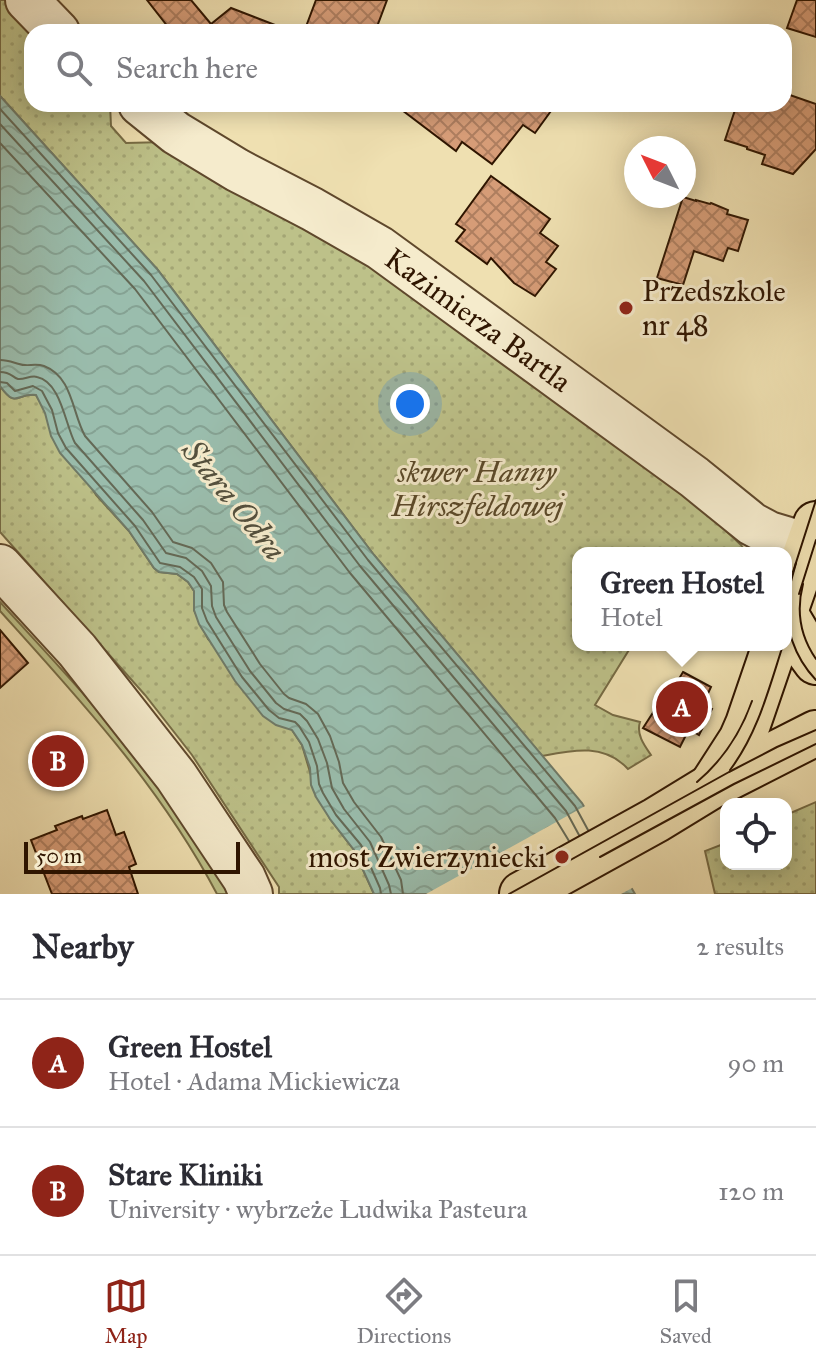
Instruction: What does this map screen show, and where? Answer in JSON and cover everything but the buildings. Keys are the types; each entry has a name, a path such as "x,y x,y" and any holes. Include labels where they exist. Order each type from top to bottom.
{"main road":[{"path":"792,594 812,535"},
{"path":"792,623 816,662"},
{"path":"710,787 745,732 773,651"},
{"path":"522,894 710,787 816,733"}],"street":[{"path":"27,0 50,24"},
{"name":"Kazimierza Bartla","path":"150,112 176,133 237,170 380,248 694,477 752,524 776,535 812,535"},
{"path":"0,566 77,650 176,776 244,878 251,894"}],"green space":[{"name":"skwer Hanny Hirszfeldowej","path":"0,0 9,0 26,24 24,112 110,112 111,126 126,143 166,142 344,246 654,471 741,545 572,547 572,651 628,651 595,705 613,715 640,722 640,735 651,755 628,769 609,755 588,750 542,756 374,555 157,269 0,96"},
{"path":"0,386 13,398 36,395 96,495 129,531 154,568 159,572 177,574 188,582 194,591 194,610 208,639 292,730 302,745 312,779 330,819 354,850 374,894 279,894 279,887 192,755 145,695 0,532"},
{"path":"0,602 127,746 230,894 217,894 195,855 145,781 0,611"},
{"path":"816,802 816,894 715,894 705,851 720,845 720,870 792,870 792,812"}],"water":[{"name":"Stara Odra","path":"0,96 157,269 374,555 582,803 635,894 374,894 354,850 316,797 302,745 292,730 276,725 263,716 235,681 199,624 194,610 194,591 188,582 177,574 159,572 154,568 129,531 60,453 36,395 13,398 0,386"}],"pier":[{"name":"most Zwierzyniecki","path":"587,805 634,887 621,894 426,894"}],"tram line":[{"path":"793,572 816,500"},
{"path":"799,594 816,540"},
{"path":"792,579 796,563"},
{"path":"803,584 801,623 816,659"},
{"path":"792,641 802,662 816,680"},
{"path":"730,770 755,726 781,651"},
{"path":"697,782 730,745 752,701"},
{"path":"509,894 729,772 816,730"},
{"path":"600,857 734,784 816,744"}],"place":[{"name":"Przedszkole nr 48","path":"626,308"},
{"name":"Green Hostel","path":"682,707"},
{"name":"Stare Kliniki","path":"58,761"},
{"name":"most Zwierzyniecki","path":"562,857"}]}
